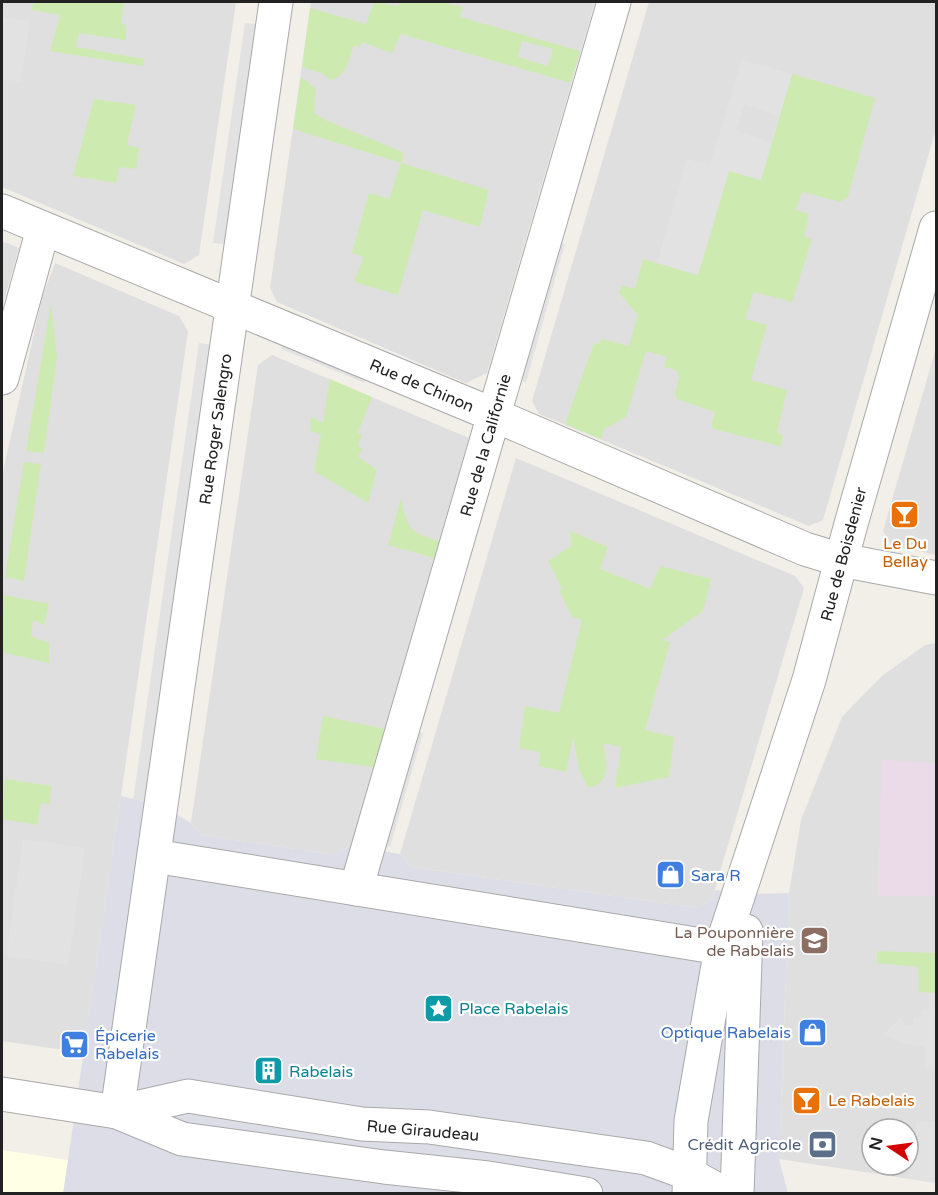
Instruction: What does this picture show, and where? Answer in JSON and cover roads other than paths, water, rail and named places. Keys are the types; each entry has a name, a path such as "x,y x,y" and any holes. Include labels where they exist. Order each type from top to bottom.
{"street":[{"name":"Rue Roger Salengro","path":"154,856 276,2"},
{"name":"Rue de la Californie","path":"356,889 614,2"},
{"name":"Rue de Chinon","path":"2,211 494,415 805,549 841,560 936,578"},
{"name":"Rue de Boisdenier","path":"733,950 746,878 809,680 936,228"},
{"path":"2,378 43,229"},
{"path":"117,1112 154,856 733,950"},
{"path":"688,1183 691,1121 733,950"},
{"path":"733,950 737,1194"},
{"name":"Rue Giraudeau","path":"2,1094 117,1112 182,1139 384,1167 488,1178 586,1194"},
{"name":"Rue Giraudeau","path":"117,1112 188,1096 363,1124 429,1128 646,1158 688,1183 725,1194"}],"place":[{"name":"Le Du Bellay","path":"905,515"},
{"name":"Sara R","path":"670,875"},
{"name":"La Pouponnière de Rabelais","path":"815,941"},
{"name":"Place Rabelais","path":"438,1008"},
{"name":"Optique Rabelais","path":"812,1032"},
{"name":"Épicerie Rabelais","path":"74,1044"},
{"name":"Rabelais","path":"268,1071"},
{"name":"Le Rabelais","path":"807,1100"},
{"name":"Crédit Agricole","path":"822,1144"}]}
